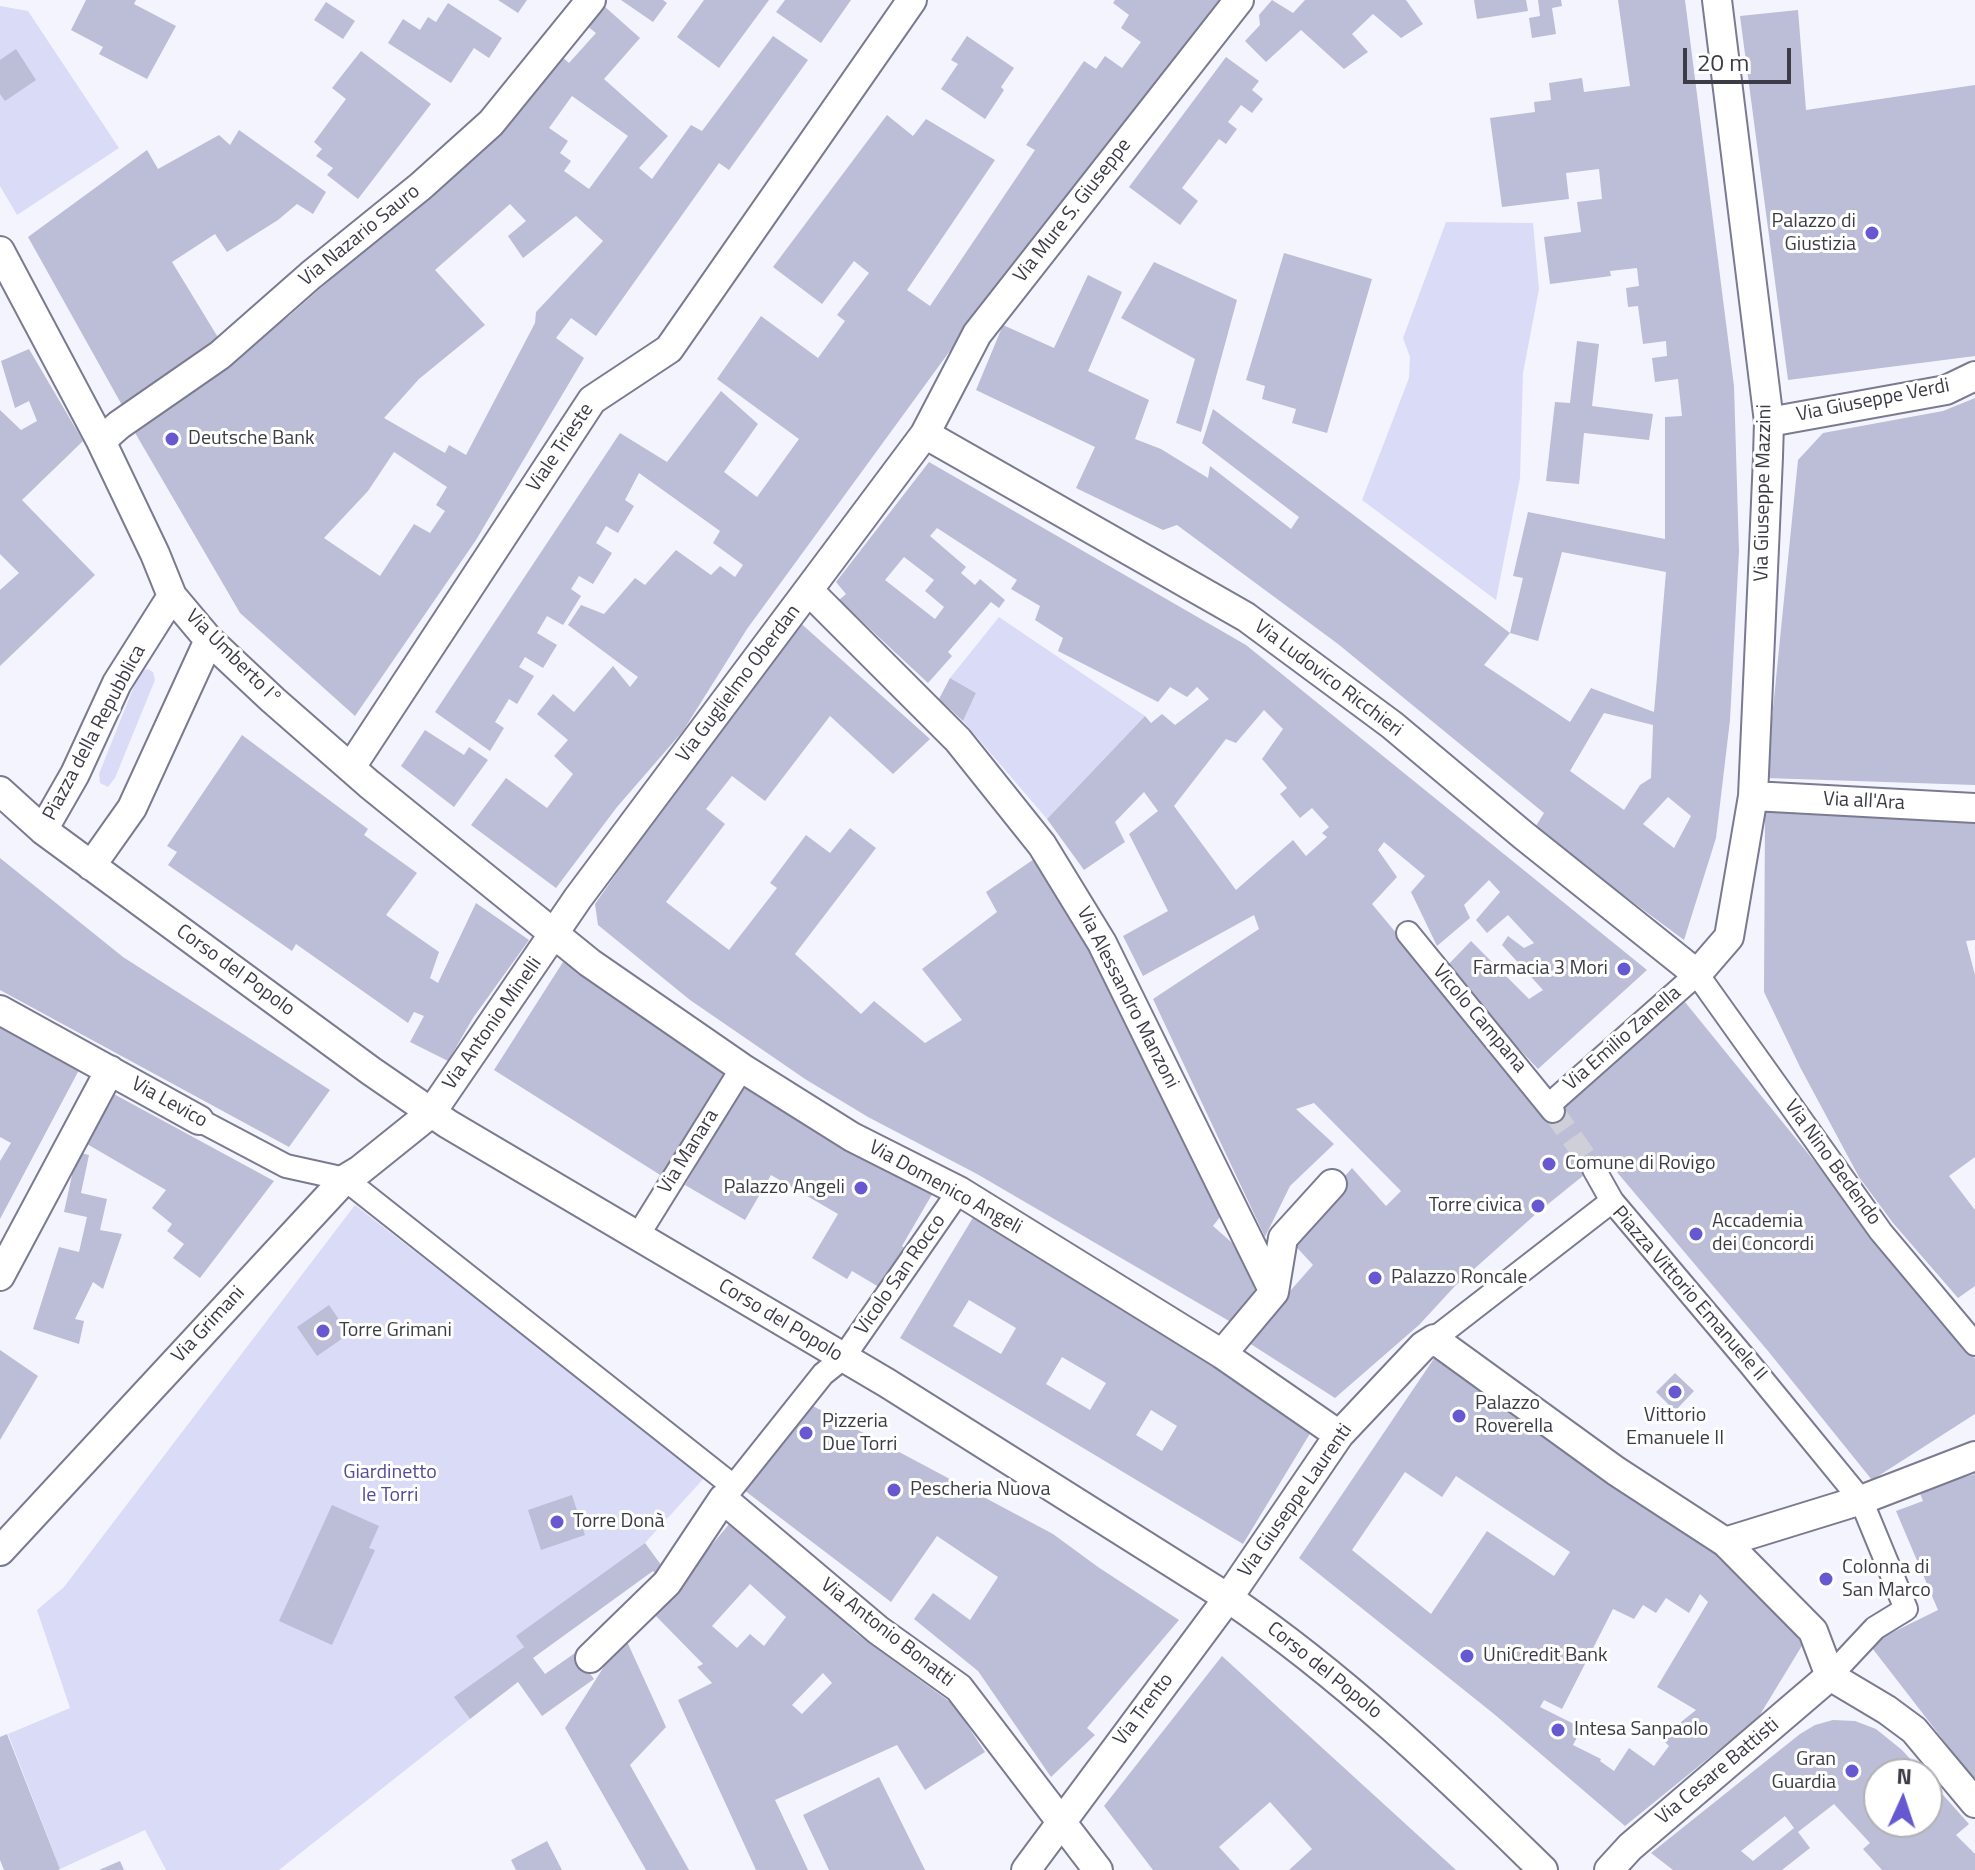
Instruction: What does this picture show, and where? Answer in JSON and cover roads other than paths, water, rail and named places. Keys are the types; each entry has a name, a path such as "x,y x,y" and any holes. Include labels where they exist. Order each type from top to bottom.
{"street":[{"name":"Via Nazario Sauro","path":"101,441 119,425 220,355 311,275 421,186 491,123 591,0"},
{"name":"Viale Trieste","path":"351,767 592,400 669,349 912,0"},
{"name":"Via Mure S. Giuseppe","path":"925,434 977,334 1239,0"},
{"name":"Via Giuseppe Mazzini","path":"1697,974 1729,937 1753,796 1769,422 1717,0"},
{"name":"Via Umberto I°","path":"0,251 101,441 172,596 209,640 351,767 554,936"},
{"name":"Via Giuseppe Verdi","path":"1769,422 1946,390 1975,376"},
{"name":"Via Guglielmo Oberdan","path":"554,936 578,898 925,434"},
{"name":"Via Ludovico Ricchieri","path":"925,434 1246,617 1392,725 1697,974"},
{"name":"Via Alessandro Manzoni","path":"809,591 958,740 1042,845 1102,943 1274,1292"},
{"name":"Piazza della Repubblica","path":"43,830 75,774 117,683 172,596"},
{"path":"91,866 132,808 209,640"},
{"name":"Corso del Popolo","path":"0,791 43,830 91,866 431,1113 887,1383 1282,1634 1414,1745 1543,1870"},
{"name":"Via all'Ara","path":"1753,796 1975,808"},
{"name":"Vicolo Campana","path":"1408,933 1551,1108"},
{"name":"Via Domenico Angeli","path":"554,936 742,1068 852,1137 959,1191 1222,1354 1339,1435"},
{"name":"Via Antonio Minelli","path":"431,1113 554,936"},
{"name":"Via Emilio Zanella","path":"1551,1108 1697,974"},
{"name":"Via Nino Bedendo","path":"1697,974 1881,1232 1975,1344"},
{"name":"Via Levico","path":"0,1010 286,1166 345,1179"},
{"name":"Via Manara","path":"637,1237 742,1068"},
{"path":"0,1276 110,1070"},
{"name":"Via Grimani","path":"0,1551 345,1179 431,1113"},
{"path":"1594,1169 1612,1201"},
{"path":"345,1179 728,1493 667,1583 590,1658"},
{"path":"1222,1354 1274,1292 1283,1238 1332,1184"},
{"name":"Vicolo San Rocco","path":"728,1493 823,1374 843,1358 959,1191"},
{"name":"Piazza Vittorio Emanuele II","path":"1434,1339 1612,1201 1861,1500 1906,1609 1875,1628 1830,1676"},
{"path":"1434,1339 1616,1471 1725,1542 1813,1631 1830,1676 1914,1730 1975,1803"},
{"name":"Via Giuseppe Laurenti","path":"1228,1598 1339,1435 1423,1346 1434,1339"},
{"path":"1725,1542 1861,1500 1975,1456"},
{"name":"Via Antonio Bonatti","path":"728,1493 878,1630 959,1688 1098,1870"},
{"name":"Via Trento","path":"1026,1870 1228,1598"},
{"name":"Via Cesare Battisti","path":"1609,1870 1630,1847 1830,1676"}],"tunnel":[{"path":"1553,1111 1594,1169"}],"place":[{"name":"Palazzo di Giustizia","path":"1872,233"},
{"name":"Deutsche Bank","path":"172,439"},
{"name":"Farmacia 3 Mori","path":"1624,969"},
{"name":"Comune di Rovigo","path":"1549,1164"},
{"name":"Palazzo Angeli","path":"861,1188"},
{"name":"Torre civica","path":"1538,1206"},
{"name":"Accademia dei Concordi","path":"1696,1234"},
{"name":"Palazzo Roncale","path":"1375,1278"},
{"name":"Torre Grimani","path":"323,1331"},
{"name":"Vittorio Emanuele II","path":"1675,1392"},
{"name":"Palazzo Roverella","path":"1459,1416"},
{"name":"Pizzeria Due Torri","path":"806,1433"},
{"name":"Pescheria Nuova","path":"894,1490"},
{"name":"Torre Donà","path":"557,1522"},
{"name":"Colonna di San Marco","path":"1826,1579"},
{"name":"UniCredit Bank","path":"1467,1656"},
{"name":"Intesa Sanpaolo","path":"1558,1730"},
{"name":"Gran Guardia","path":"1852,1771"}],"park label":[{"name":"Giardinetto le Torri","path":"390,1484"}]}
